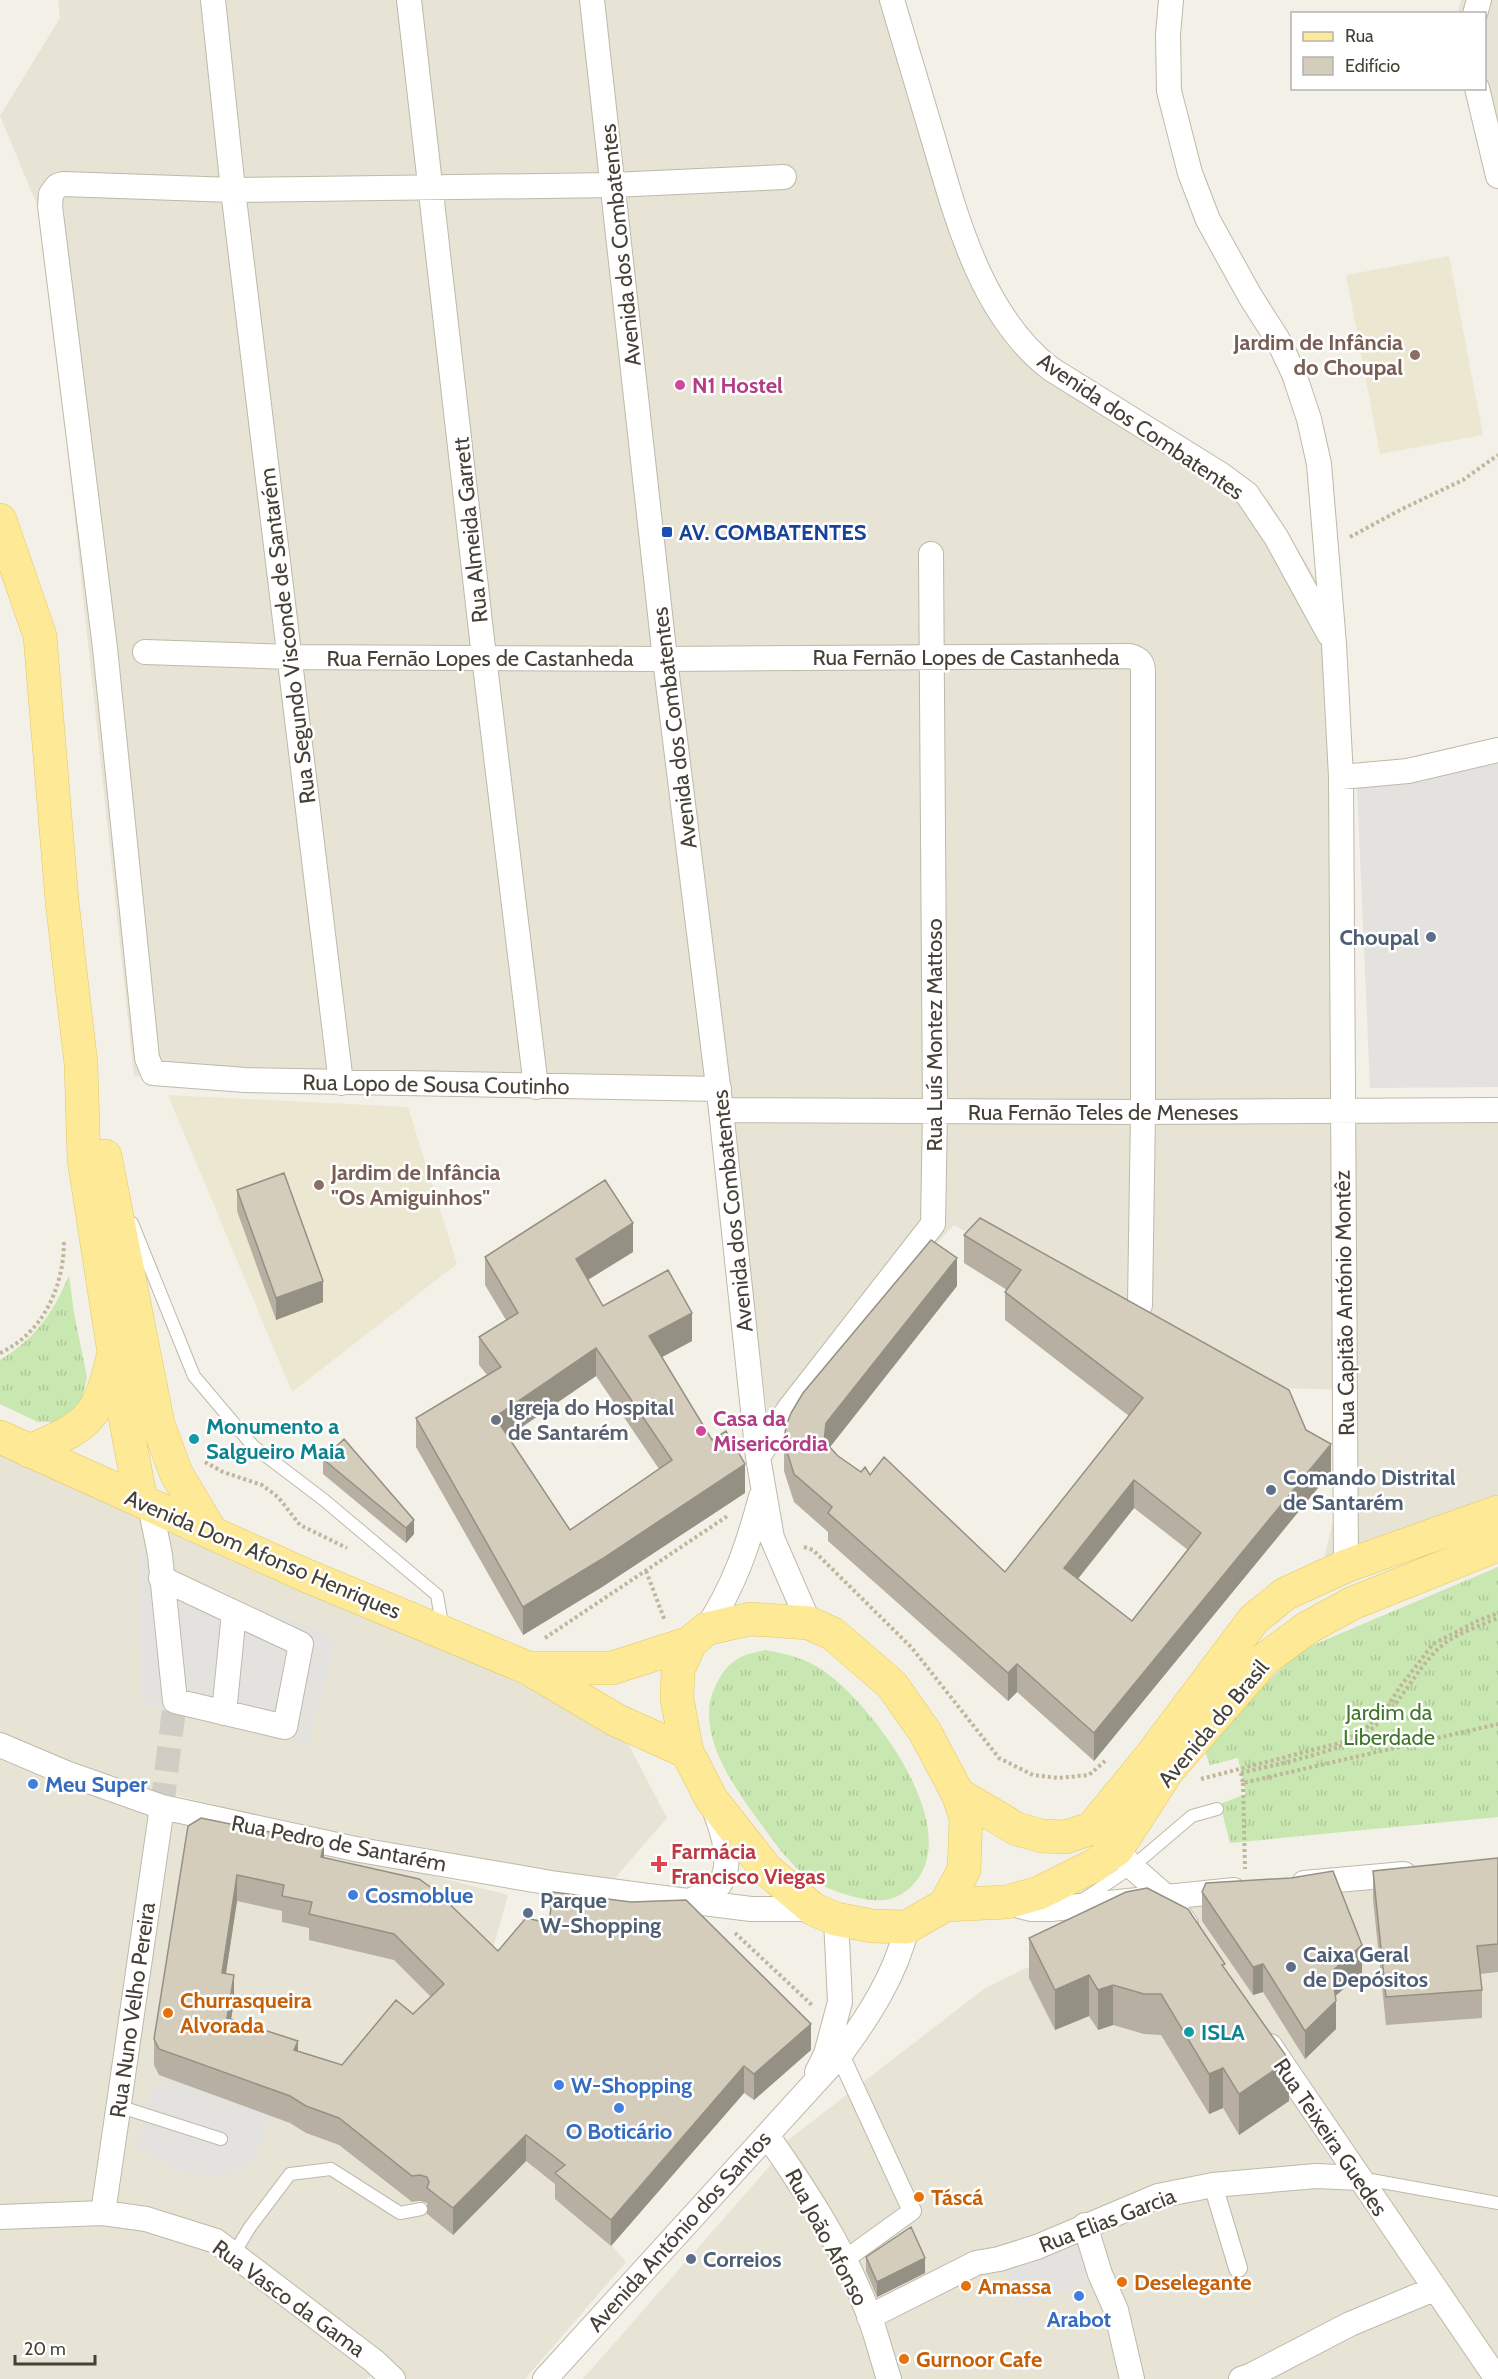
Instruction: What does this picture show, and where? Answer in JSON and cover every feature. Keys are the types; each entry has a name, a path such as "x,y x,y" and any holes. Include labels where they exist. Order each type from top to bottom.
{"main road":[{"path":"0,520 40,636 62,902 81,1064 84,1160 114,1350 145,1503"},
{"path":"81,1064 105,1158 158,1424 176,1473 211,1532"},
{"path":"14,1444 64,1436 90,1418 106,1385 114,1350"},
{"name":"Avenida Dom Afonso Henriques","path":"14,1444 305,1575 528,1668 616,1720 687,1752"},
{"name":"Avenida do Brasil","path":"958,1794 1017,1829 1042,1836 1066,1837 1092,1828 1151,1756 1254,1619 1285,1594 1346,1566 1498,1512"},
{"name":"Avenida do Brasil","path":"945,1905 1007,1902 1039,1893 1093,1866 1125,1858 1168,1770 1265,1659 1307,1628 1353,1603 1498,1545"},
{"name":"Avenida Dom Afonso Henriques","path":"528,1668 612,1668 750,1619 809,1623"},
{"path":"698,1636 678,1670 677,1699 687,1752 712,1800 766,1869 824,1914 872,1926 907,1927 945,1905 964,1870 966,1818 958,1794 925,1732 891,1685 833,1634 809,1623"}],"street":[{"name":"Rua Segundo Visconde de Santarém","path":"213,0 233,190 341,1083"},
{"name":"Rua Almeida Garrett","path":"409,0 484,657 536,1086"},
{"name":"Avenida dos Combatentes","path":"592,0 665,659 720,1100 758,1456 772,1538 809,1623"},
{"name":"Avenida dos Combatentes","path":"892,0 966,242 983,281 1005,318 1028,349 1051,369 1220,474 1247,495 1276,537 1334,644"},
{"name":"Rua Capitão António Montêz","path":"1171,0 1168,35 1169,91 1176,127 1190,173 1208,220 1250,297 1278,340 1310,419 1318,464 1334,644 1341,777 1341,1111 1346,1566"},
{"path":"1477,90 1498,176"},
{"path":"233,190 613,185 784,177"},
{"name":"Rua Lopo de Sousa Coutinho","path":"233,190 63,184 57,186 51,194 50,206 105,648 147,1058 153,1073 245,1080 536,1086 720,1100"},
{"name":"Rua Luís Montez Mattoso","path":"758,1456 789,1409 933,1224 935,1112 931,554"},
{"name":"Rua Fernão Lopes de Castanheda","path":"145,651 290,657 665,659 1129,656 1139,660 1143,666 1143,1112"},
{"path":"1341,777 1408,771 1498,750"},
{"name":"Rua Fernão Teles de Meneses","path":"720,1100 935,1112 1498,1110"},
{"path":"1140,1305 1143,1112"},
{"path":"698,1636 722,1605 747,1550 763,1489"},
{"path":"145,1503 160,1555 160,1578 175,1701 285,1727 301,1644 160,1578"},
{"path":"224,1713 234,1613"},
{"name":"Rua Pedro de Santarém","path":"0,1746 66,1773 162,1807 360,1850 557,1884 751,1909 824,1914"},
{"path":"687,1901 714,1890 721,1880 725,1866 726,1843 712,1800"},
{"name":"Rua Nuno Velho Pereira","path":"103,2213 162,1807"},
{"path":"1125,1858 1165,1896 1198,1940"},
{"path":"1007,1902 1031,1909 1051,1909 1262,1883 1430,1871"},
{"name":"Avenida António dos Santos","path":"813,2083 826,2054 840,2002 824,1914"},
{"name":"Avenida António dos Santos","path":"550,2377 840,2055 861,2026 890,1975 901,1952 907,1927"},
{"name":"Rua Teixeira Guedes","path":"1259,2029 1497,2379"},
{"path":"840,2055 912,2211 844,2260"},
{"name":"Rua João Afonso","path":"767,2134 804,2187 844,2260 869,2317 889,2379"},
{"name":"Rua Elias Garcia","path":"869,2317 976,2263 999,2259 1037,2247 1085,2224 1158,2196 1213,2184 1317,2176 1359,2178"},
{"path":"1213,2184 1238,2268"},
{"name":"Rua Vasco da Gama","path":"0,2217 103,2213 146,2219 216,2241 349,2342 393,2379"},
{"path":"1085,2224 1100,2274 1116,2310 1132,2379"},
{"path":"1241,2379 1350,2324 1434,2289"}],"lane":[{"path":"105,1158 194,1376 253,1446 324,1500 437,1595 443,1631"},
{"path":"1075,1905 1125,1858 1192,1816 1217,1809"},
{"path":"118,2106 221,2139"},
{"path":"233,2255 250,2227 290,2174 331,2169 400,2213 421,2210"},
{"path":"1359,2178 1498,2203"}],"path":[{"path":"1326,550 1402,509 1463,480 1498,455"},
{"path":"0,1353 33,1330 47,1310 64,1264 64,1232"},
{"path":"544,1639 730,1515"},
{"path":"772,1538 813,1550 868,1603 912,1648 999,1758 1033,1775 1058,1778 1089,1775 1113,1755"},
{"path":"646,1571 662,1613"},
{"path":"1240,1771 1342,1742 1365,1729 1385,1710 1434,1644 1477,1621 1498,1613"},
{"path":"1168,1770 1184,1784 1347,1745 1368,1732 1388,1712 1439,1648 1480,1625 1498,1618"},
{"path":"1243,1783 1498,1724"},
{"path":"1240,1771 1262,1883"},
{"path":"732,1930 819,2012"}],"shaded area":[{"path":"58,0 581,0 716,1089 134,1076 43,219 0,116 60,18"},
{"path":"585,0 897,0 964,257 1036,358 1268,500 1326,596 1349,1115 721,1104"},
{"path":"1461,0 1498,0 1498,180 1484,90 1486,12 1458,12"},
{"name":"Jardim de Infância do Choupal","path":"1449,256 1483,435 1380,454 1346,275"},
{"name":"Choupal","path":"1498,757 1498,1087 1370,1088 1357,787"},
{"name":"Jardim de Infância \"Os Amiguinhos\"","path":"168,1095 408,1107 457,1264 292,1392"},
{"path":"728,1117 1498,1120 1498,1522 1314,1598 1347,1466 1349,1390 1238,1387 954,1225 769,1425"},
{"path":"0,1450 374,1610 624,1736 667,1818 615,1878 527,1882 53,1765 0,1741"},
{"path":"139,1548 188,1582 336,1637 308,1745 141,1704"},
{"path":"0,1750 167,1808 508,1895 478,2002 290,2122 306,2133 339,2145 452,2234 526,2161 565,2191 626,2262 525,2379 384,2379 375,2374 366,2379 0,2379"},
{"path":"1498,1862 1498,2379 583,2379 781,2153 788,2140 984,1989 1138,1913 1206,1886"},
{"path":"173,2080 271,2116 253,2164 226,2176 182,2173 135,2146 152,2089"},
{"path":"1084,2230 1098,2281 1016,2305 1003,2260"}],"green space":[{"path":"69,1275 87,1377 81,1404 59,1422 38,1422 0,1404 0,1360 23,1343 42,1324 57,1301"},
{"name":"Jardim da Liberdade","path":"1498,1567 1498,1817 1230,1843 1220,1804 1246,1794 1238,1758 1210,1765 1205,1752 1242,1707 1299,1651"},
{"path":"765,1650 796,1657 824,1671 863,1708 902,1761 916,1790 926,1819 929,1846 923,1870 914,1884 901,1895 881,1900 860,1898 837,1892 809,1878 775,1843 727,1773 712,1738 709,1720 710,1702 718,1681 728,1666 735,1660"}],"building":[{"path":"284,1173 323,1281 276,1298 237,1190"},
{"name":"Igreja do Hospital de Santarém","path":"605,1180 633,1223 576,1259 603,1306 668,1270 692,1313 649,1336 712,1440 726,1431 745,1464 602,1559 523,1607 416,1418 501,1367 479,1337 518,1313 485,1257","holes":["596,1348 672,1460 570,1530 495,1417"]},
{"path":"980,1218 1289,1390 1306,1430 1331,1444 1094,1733 1017,1664 1008,1673 828,1513 832,1507 794,1474 784,1442 786,1426 791,1413 803,1393 931,1240 957,1258 826,1423 824,1441 838,1456 861,1472 865,1467 870,1475 884,1457 1005,1572 1143,1398 1005,1292 1021,1270 964,1235","holes":["1134,1480 1201,1533 1132,1621 1064,1568"]},
{"path":"344,1439 414,1520 406,1528 323,1459"},
{"name":"W-Shopping","path":"201,1818 324,1843 321,1857 419,1879 436,1891 498,1951 526,1918 549,1923 553,1892 631,1902 686,1900 811,2024 754,2074 744,2066 611,2220 555,2173 565,2165 526,2135 453,2208 427,2188 429,2182 427,2177 412,2176 339,2118 306,2106 290,2096 159,2049 154,2039 188,1826","holes":["237,1875 284,1885 282,1896 312,1902 309,1914 394,1934 444,1984 413,2014 396,2000 342,2065 294,2050 298,2041 227,2018 234,1975 222,1973"]},
{"path":"1498,1858 1498,1944 1477,1946 1482,1990 1386,1997 1373,1871"},
{"name":"Caixa Geral de Depósitos","path":"1333,1871 1362,1945 1332,1971 1336,2001 1305,2031 1263,1964 1253,1967 1202,1892 1206,1883 1291,1878"},
{"path":"1147,1888 1188,1909 1225,1964 1222,1965 1289,2060 1239,2094 1223,2068 1209,2074 1161,1994 1144,1994 1113,1985 1098,1990 1089,1975 1055,1990 1029,1938 1126,1892"},
{"path":"911,2227 925,2258 877,2282 866,2257"}],"tunnel":[{"path":"162,1807 175,1701"}],"place":[{"name":"Jardim de Infância do Choupal","path":"1415,355"},
{"name":"N1 Hostel","path":"680,385"},
{"name":"AV. COMBATENTES","path":"667,532"},
{"name":"Choupal","path":"1431,937"},
{"name":"Jardim de Infância \"Os Amiguinhos\"","path":"319,1185"},
{"name":"Igreja do Hospital de Santarém","path":"496,1420"},
{"name":"Casa da Misericórdia","path":"701,1431"},
{"name":"Monumento a Salgueiro Maia","path":"194,1439"},
{"name":"Comando Distrital de Santarém","path":"1271,1490"},
{"name":"Meu Super","path":"33,1784"},
{"name":"Farmácia Francisco Viegas","path":"659,1864"},
{"name":"Cosmoblue","path":"353,1895"},
{"name":"Parque W-Shopping","path":"528,1913"},
{"name":"Caixa Geral de Depósitos","path":"1291,1967"},
{"name":"Churrasqueira Alvorada","path":"168,2013"},
{"name":"ISLA","path":"1189,2032"},
{"name":"W-Shopping","path":"559,2085"},
{"name":"O Boticário","path":"619,2108"},
{"name":"Táscá","path":"919,2197"},
{"name":"Correios","path":"691,2259"},
{"name":"Deselegante","path":"1122,2282"},
{"name":"Amassa","path":"966,2286"},
{"name":"Arabot","path":"1079,2296"},
{"name":"Gurnoor Cafe","path":"904,2359"}]}
